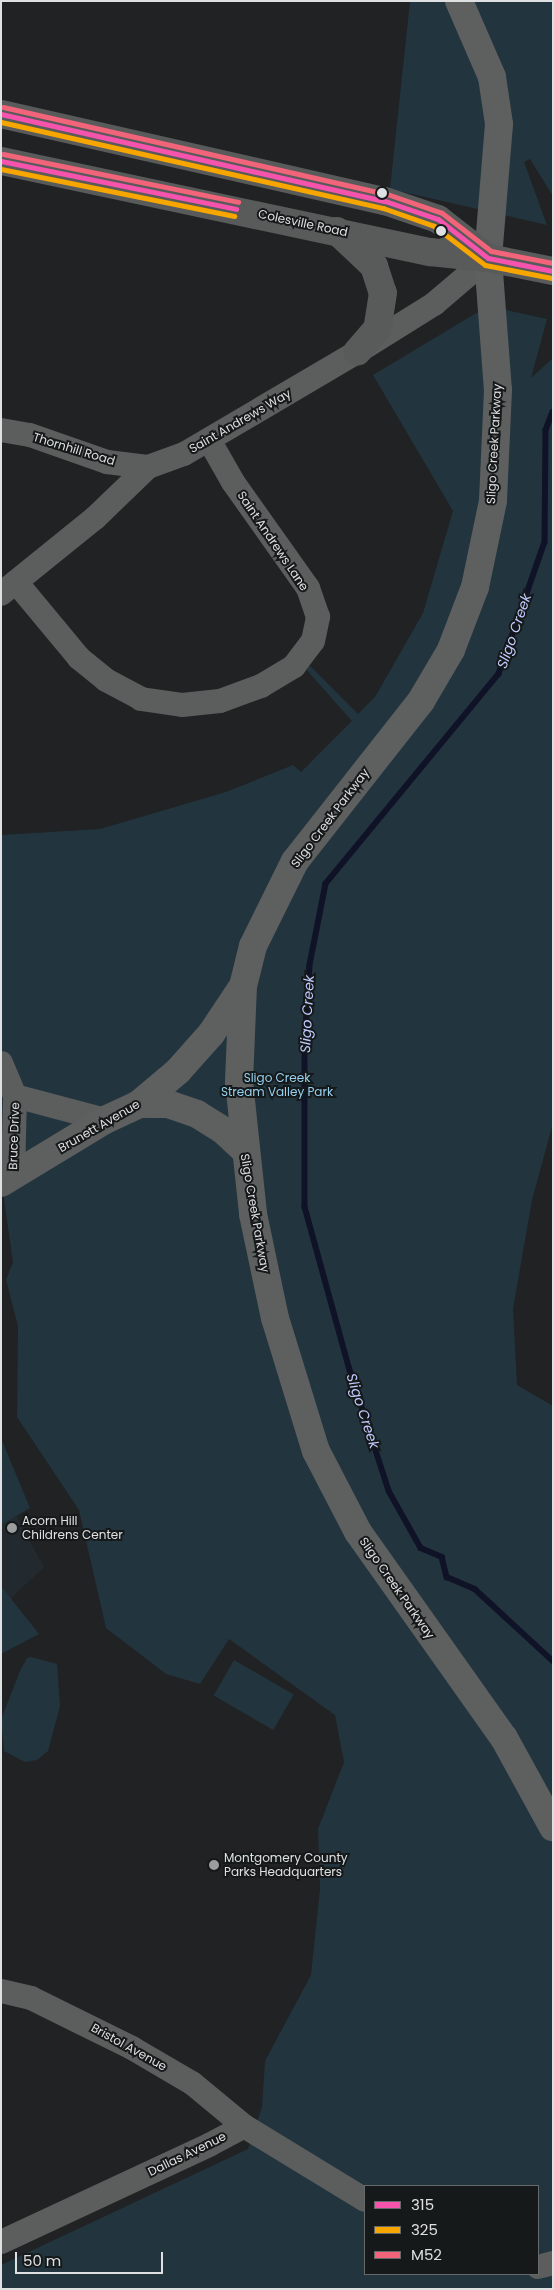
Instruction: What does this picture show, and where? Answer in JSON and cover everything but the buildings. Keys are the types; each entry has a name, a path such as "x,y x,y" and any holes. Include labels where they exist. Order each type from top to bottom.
{"highway":[{"name":"Colesville Road","path":"1,114 385,201 438,219 488,258"},
{"name":"Colesville Road","path":"1,161 336,230 430,252 488,258 553,271"},
{"path":"336,230 374,266 383,293 377,329 358,352"}],"street":[{"name":"Sligo Creek Parkway","path":"459,1 492,77 499,124 488,258 498,390 493,501 475,586 451,650 421,701 295,861 253,946 243,986 238,1050 244,1150 253,1214 275,1318 316,1451 329,1481 358,1532 504,1738 553,1827"},
{"name":"Saint Andrews Way","path":"9,588 95,518 148,467 184,454 358,352 434,304 488,258"},
{"name":"Thornhill Road","path":"1,430 30,435 107,462 148,467"},
{"name":"Saint Andrews Lane","path":"9,588 79,658 106,680 141,698 182,705 220,701 261,686 294,666 313,641 318,617 308,588 233,482 209,440"},
{"name":"Brunett Avenue","path":"7,1180 105,1120 139,1104 178,1071 211,1034 243,986"},
{"name":"Bruce Drive","path":"1,1063 15,1096 7,1180"},
{"name":"Bruce Drive","path":"15,1096 105,1120"},
{"path":"139,1104 168,1104 197,1114 224,1131 244,1150"},
{"name":"Bristol Avenue","path":"1,1992 30,1998 124,2044 192,2083 244,2126"},
{"path":"244,2126 364,2199"},
{"name":"Dallas Avenue","path":"1,2242 209,2145 244,2126"},
{"path":"539,2267 553,2263"}],"shaded area":[{"name":"Acorn Hill Childrens Center","path":"1,1488 44,1567 1,1608"}],"green space":[{"path":"410,1 553,1 553,196 530,159 524,162 547,225 390,189"},
{"name":"Sligo Creek Stream Valley Park","path":"488,306 547,319 531,378 553,358 553,1123 532,1200 513,1309 517,1385 553,1406 553,2289 1,2289 1,2265 248,2149 262,2107 265,2061 311,1975 320,1889 318,1829 344,1762 335,1715 229,1639 200,1684 166,1674 106,1628 79,1510 17,1417 18,1326 6,1280 13,1262 1,1178 1,835 100,829 226,792 293,765 301,772 352,721 305,668 308,664 358,714 375,697 423,613 453,511 373,375"},
{"path":"1,1438 30,1508 1,1525"},
{"path":"1,1586 39,1634 1,1654"},
{"path":"31,1657 57,1664 60,1706 48,1751 37,1760 25,1762 4,1751 1,1719 20,1671 27,1658"},
{"path":"234,1660 294,1694 273,1730 214,1696"}],"waterway":[{"name":"Sligo Creek","path":"553,412 546,430 545,542 499,674 326,884 310,965 305,1045 305,1207 350,1370 389,1491 421,1548 442,1557 447,1577 475,1589 553,1661"}],"transit line":[{"name":"M52","path":"3,107 387,194 442,213 491,251 553,263"},
{"name":"315","path":"1,114 385,201 438,219 488,258 553,271"},
{"name":"325","path":"1,122 383,208 434,226 485,265 552,278"},
{"name":"M52","path":"3,154 238,202"},
{"name":"315","path":"1,161 236,209"},
{"name":"325","path":"1,169 234,216"}],"place":[{"name":"Acorn Hill Childrens Center","path":"12,1528"},
{"name":"Montgomery County Parks Headquarters","path":"214,1865"}]}
